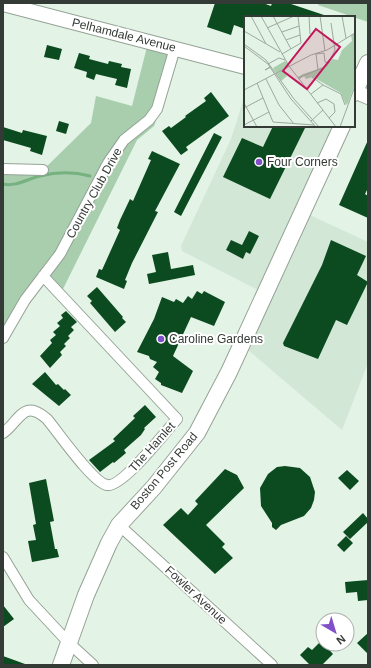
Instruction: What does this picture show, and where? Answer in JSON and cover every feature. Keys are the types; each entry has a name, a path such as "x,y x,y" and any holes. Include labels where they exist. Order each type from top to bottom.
{"main road":[{"path":"358,93 368,64"},
{"name":"Boston Post Road","path":"62,665 86,595 109,543 119,525 154,486 197,433 230,372 342,127"}],"street":[{"name":"Pelhamdale Avenue","path":"3,4 244,67"},
{"name":"Country Club Drive","path":"3,338 18,310 60,254 108,163 124,140 149,120 157,109 175,48"},
{"path":"3,169 43,170"},
{"name":"The Hamlet","path":"3,433 18,415 30,410 39,412 47,419 95,478 105,485 114,486 126,477 177,419 43,276"},
{"name":"Fowler Avenue","path":"119,525 272,665"},
{"path":"3,557 28,600 69,643 93,665"}],"shaded area":[{"path":"244,98 244,127 338,127 301,211 368,242 368,363 342,430 240,343 262,292 182,251 181,246 231,139"}],"green space":[{"path":"319,3 368,3 368,22 355,18 355,16 350,16 318,5"},
{"path":"149,39 182,48 154,126 137,140 61,293 41,274 3,334 3,173 38,175 91,123 96,96 132,106"}],"building":[{"path":"215,3 263,3 271,6 272,3 288,3 327,16 244,16 244,29 234,25 231,35 207,27"},
{"path":"47,45 62,49 59,60 44,57"},
{"path":"79,53 90,56 89,59 108,64 109,61 122,64 121,67 131,69 127,88 115,85 117,79 96,74 94,80 86,77 87,72 74,68"},
{"path":"211,92 229,116 186,147 188,150 181,155 162,131 169,126 171,128 186,117 185,116 206,101 204,98"},
{"path":"59,121 69,124 66,134 56,131"},
{"path":"3,127 22,133 23,130 47,136 42,155 30,151 31,148 3,140"},
{"name":"Four Corners","path":"273,127 306,127 270,199 223,177 242,138 263,147"},
{"path":"214,133 222,137 181,216 174,212"},
{"path":"368,140 368,188 365,194 368,196 368,218 339,205"},
{"path":"152,151 180,164 155,211 158,212 132,263 125,280 127,281 124,289 96,277 99,269 102,270 120,230 117,228 130,199 133,201 151,160 148,159"},
{"path":"249,231 259,236 250,254 246,252 243,259 226,250 231,240 242,245"},
{"path":"331,240 366,256 357,275 368,282 347,325 336,320 318,359 284,346 283,343 322,265"},
{"path":"168,252 171,269 193,265 195,275 149,284 147,274 156,272 152,255"},
{"path":"97,287 126,322 115,332 90,303 92,301 87,296"},
{"name":"Caroline Gardens","path":"197,291 202,294 204,291 225,302 214,326 191,317 173,356 193,371 182,393 161,385 161,383 155,379 159,372 153,367 157,362 150,359 149,356 137,352 154,319 162,297 174,302 176,299 183,303 188,296 192,299"},
{"path":"66,311 77,322 71,327 74,330 68,336 70,338 64,344 66,346 60,352 62,355 50,368 40,356 52,343 50,340 56,335 53,332 60,326 57,323 63,318 61,315"},
{"path":"45,372 56,385 58,384 71,395 59,406 32,384"},
{"path":"145,405 156,417 144,428 145,429 141,435 124,450 126,453 100,472 89,460 115,441 113,439 135,418 133,416"},
{"path":"285,466 300,468 310,477 315,492 314,500 311,508 304,516 281,525 276,530 272,527 272,523 261,506 260,488 268,474 277,467"},
{"path":"225,469 237,475 244,488 206,525 225,544 222,547 233,558 215,574 163,525 181,508 188,515 198,504 195,501"},
{"path":"347,470 359,481 350,490 338,478"},
{"path":"46,479 54,521 50,522 55,549 57,549 59,557 32,562 28,541 36,540 33,525 36,524 29,483"},
{"path":"363,513 368,519 368,522 350,539 343,532"},
{"path":"346,536 353,543 344,552 337,545"},
{"path":"368,580 368,600 358,601 357,592 346,593 345,582"},
{"path":"3,605 14,619 3,627"},
{"path":"368,633 368,654 357,643"},
{"path":"308,647 312,650 315,647 315,652 331,652 333,654 322,665 310,665 300,655"},
{"path":"3,656 25,664 3,665"}],"waterway":[{"path":"3,184 17,184 40,176 59,173 72,173 90,176"}],"place":[{"name":"Four Corners","path":"259,162"},
{"name":"Caroline Gardens","path":"161,339"}]}
